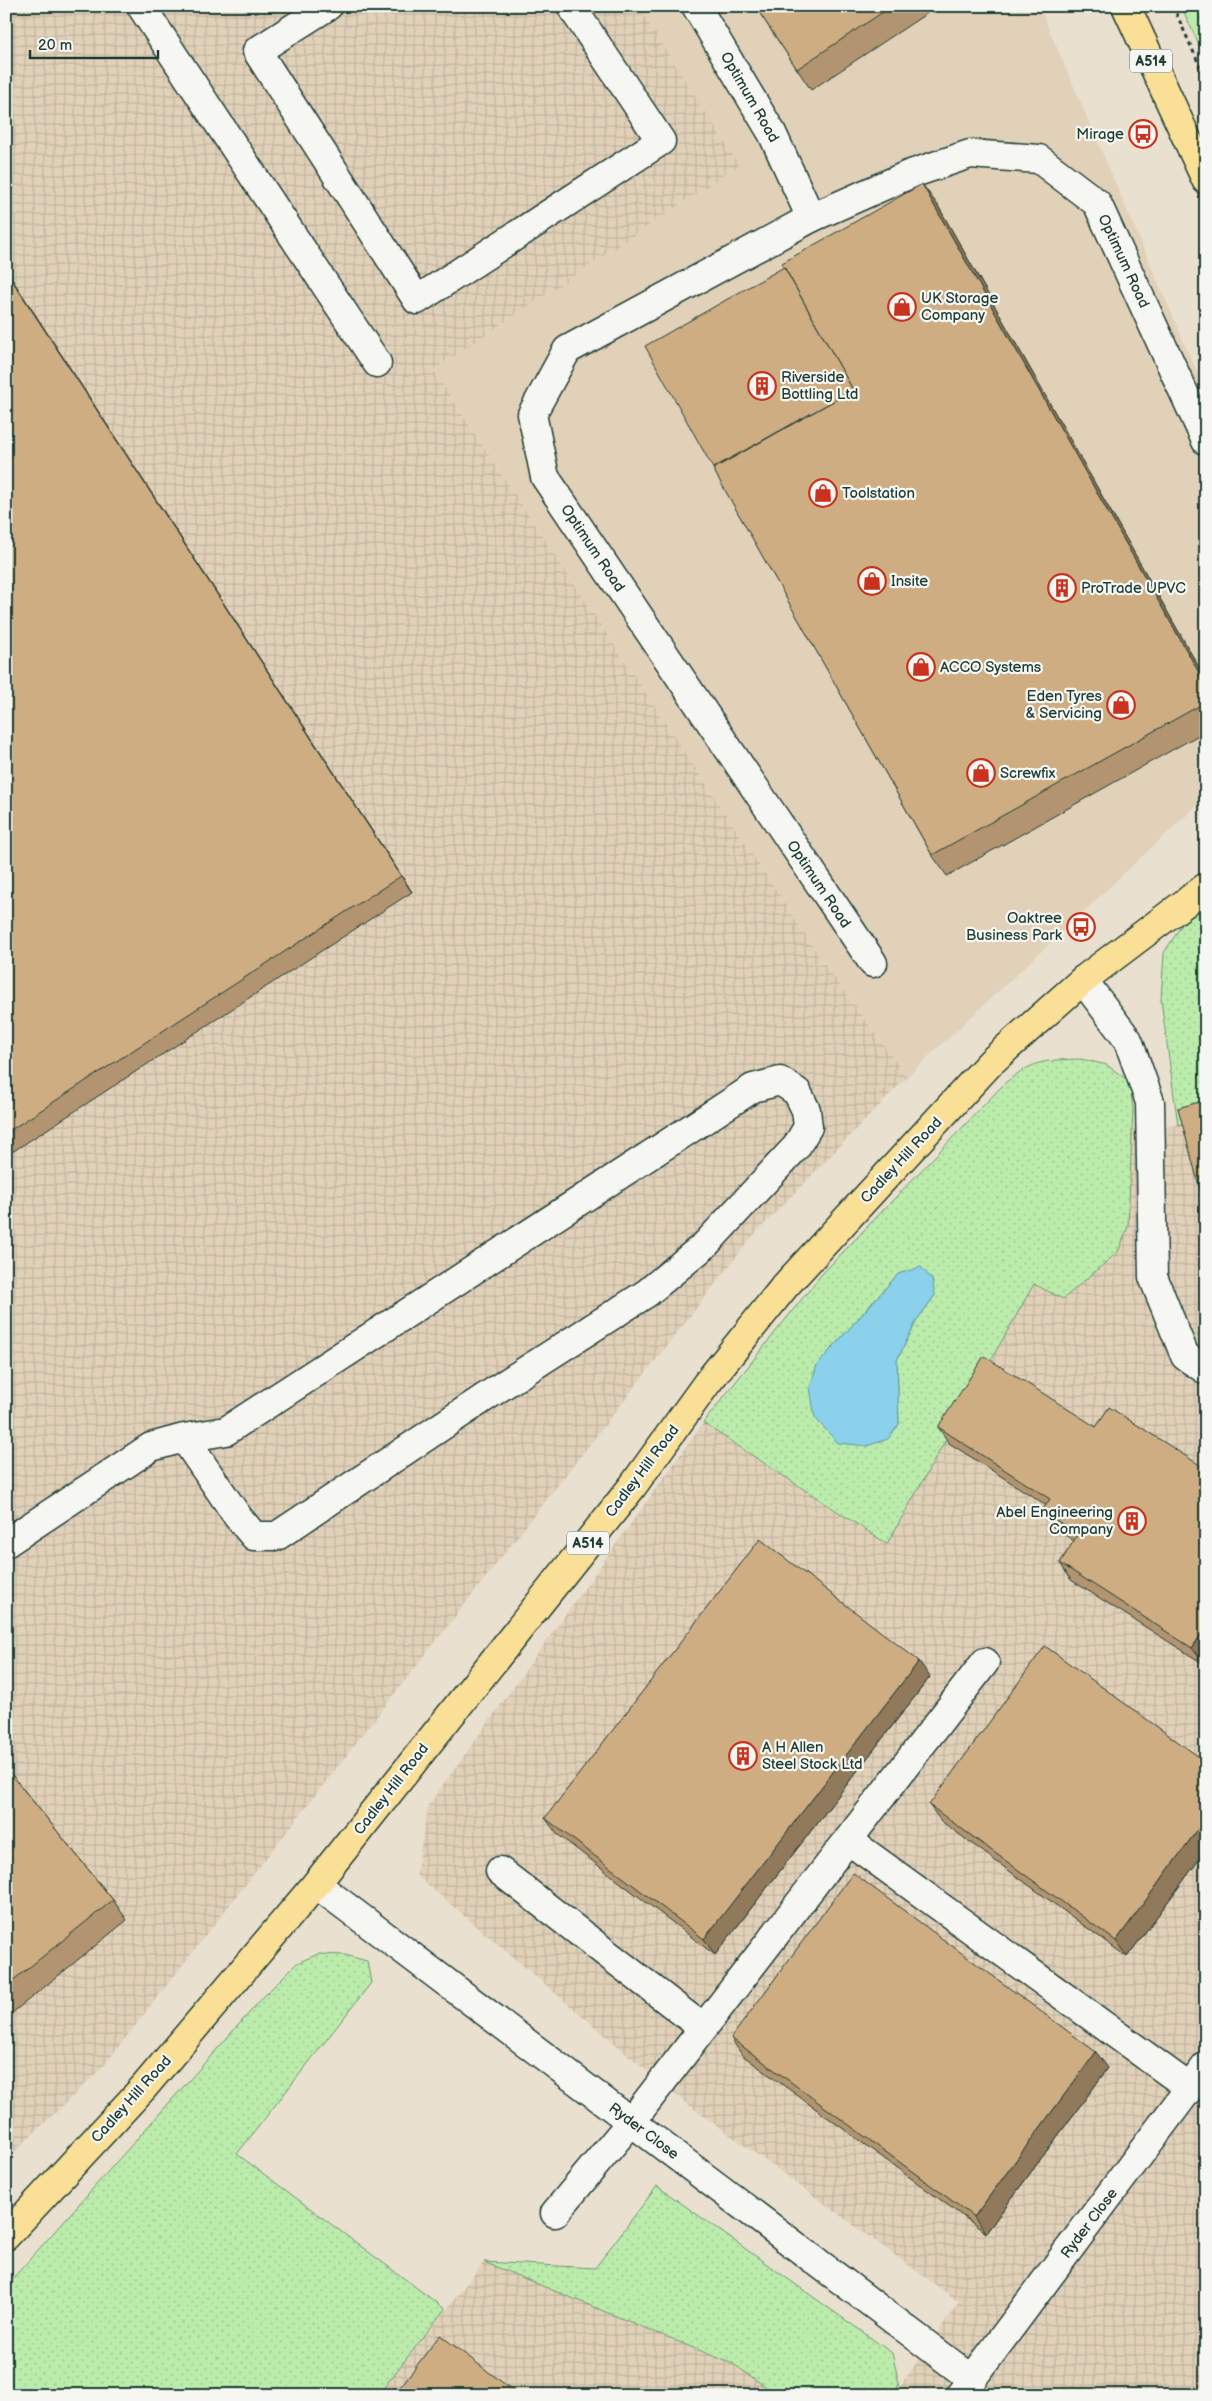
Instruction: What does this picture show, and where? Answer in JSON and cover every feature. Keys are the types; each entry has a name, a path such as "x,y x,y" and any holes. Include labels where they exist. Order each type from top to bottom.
{"main road":[{"name":"A514","path":"1126,6 1206,180"},
{"name":"Cadley Hill Road","path":"6,2236 144,2088 316,1884 632,1487 707,1383 785,1286 991,1062 1083,980 1206,887"}],"street":[{"path":"141,6 377,363"},
{"path":"328,6 256,51 417,300 661,141 572,6"},
{"name":"Optimum Road","path":"696,6 772,133 811,218"},
{"name":"Optimum Road","path":"873,963 545,477 532,414 568,350 811,218 908,175 970,154 1039,159 1097,203 1206,441"},
{"path":"1083,980 1128,1040 1150,1102 1153,1277 1184,1356 1206,1370"},
{"path":"6,1542 151,1447 184,1438 226,1431 753,1088 780,1081 797,1092 806,1110 808,1126 796,1147 706,1244 647,1293 508,1382 277,1536 254,1536 238,1517 184,1438"},
{"path":"555,2213 631,2122 985,1662"},
{"path":"848,1840 1198,2077"},
{"path":"500,1871 704,2028"},
{"name":"Ryder Close","path":"316,1884 631,2122 966,2387 1198,2077"}],"path":[{"path":"1173,6 1206,80"}],"shaded area":[{"path":"6,6 638,6 739,165 433,370 824,963 907,1077 752,1237 102,2068 6,2160"},
{"path":"638,6 1039,6 1206,393 1206,797 907,1077 824,963 433,370 738,165"},
{"path":"1206,1116 1206,2395 894,2395 959,2302 679,2098 416,1875 428,1806 703,1423 887,1544 1034,1284 1128,1227 1132,1129 1178,1125"},
{"path":"484,2262 735,2365 777,2395 378,2395"}],"green space":[{"path":"1181,6 1206,6 1206,60"},
{"path":"1206,907 1206,1116 1178,1125 1161,1000 1164,953 1183,923"},
{"path":"1081,1059 1107,1065 1130,1082 1133,1109 1128,1227 1118,1252 1063,1299 1034,1284 887,1544 703,1423 821,1275 1005,1083 1015,1075 1040,1063","holes":["898,1274 935,1295 917,1320 897,1360 899,1424 810,1388 817,1365"]},
{"path":"318,1954 345,1955 367,1961 371,1983 237,2154 445,2309 378,2395 6,2395 6,2286 266,1994 297,1963"},
{"path":"657,2186 892,2353 899,2383 894,2395 777,2395 735,2365 484,2262 595,2268"}],"water":[{"path":"921,1267 932,1279 935,1295 917,1320 897,1360 899,1424 888,1439 867,1446 838,1443 815,1418 810,1388 817,1365 898,1274"}],"building":[{"path":"755,6 892,6 797,69"},
{"path":"922,184 1206,685 1206,702 932,855 713,469 853,390 782,263"},
{"name":"Riverside Bottling Ltd","path":"784,267 853,390 713,468 645,346"},
{"path":"6,271 401,876 6,1133"},
{"path":"1206,1100 1206,1191 1201,1193 1178,1108"},
{"name":"Abel Engineering Company","path":"984,1356 1096,1427 1109,1407 1206,1469 1206,1627 1192,1648 1060,1563 1078,1534 1042,1511 1050,1499 938,1427"},
{"name":"A H Allen Steel Stock Ltd","path":"760,1539 919,1661 704,1939 545,1818"},
{"path":"1045,1646 1206,1762 1206,1818 1116,1941 929,1805"},
{"path":"6,1768 113,1900 6,1986"},
{"path":"853,1873 1096,2052 974,2217 731,2038"},
{"path":"440,2335 519,2395 394,2395"}],"place":[{"name":"Mirage","path":"1143,134"},
{"name":"UK Storage Company","path":"902,307"},
{"name":"Riverside Bottling Ltd","path":"762,386"},
{"name":"Toolstation","path":"823,493"},
{"name":"Insite","path":"872,581"},
{"name":"ProTrade UPVC","path":"1062,588"},
{"name":"ACCO Systems","path":"921,667"},
{"name":"Eden Tyres & Servicing","path":"1121,705"},
{"name":"Screwfix","path":"981,773"},
{"name":"Oaktree Business Park","path":"1081,927"},
{"name":"Abel Engineering Company","path":"1132,1521"},
{"name":"A H Allen Steel Stock Ltd","path":"743,1756"}]}
